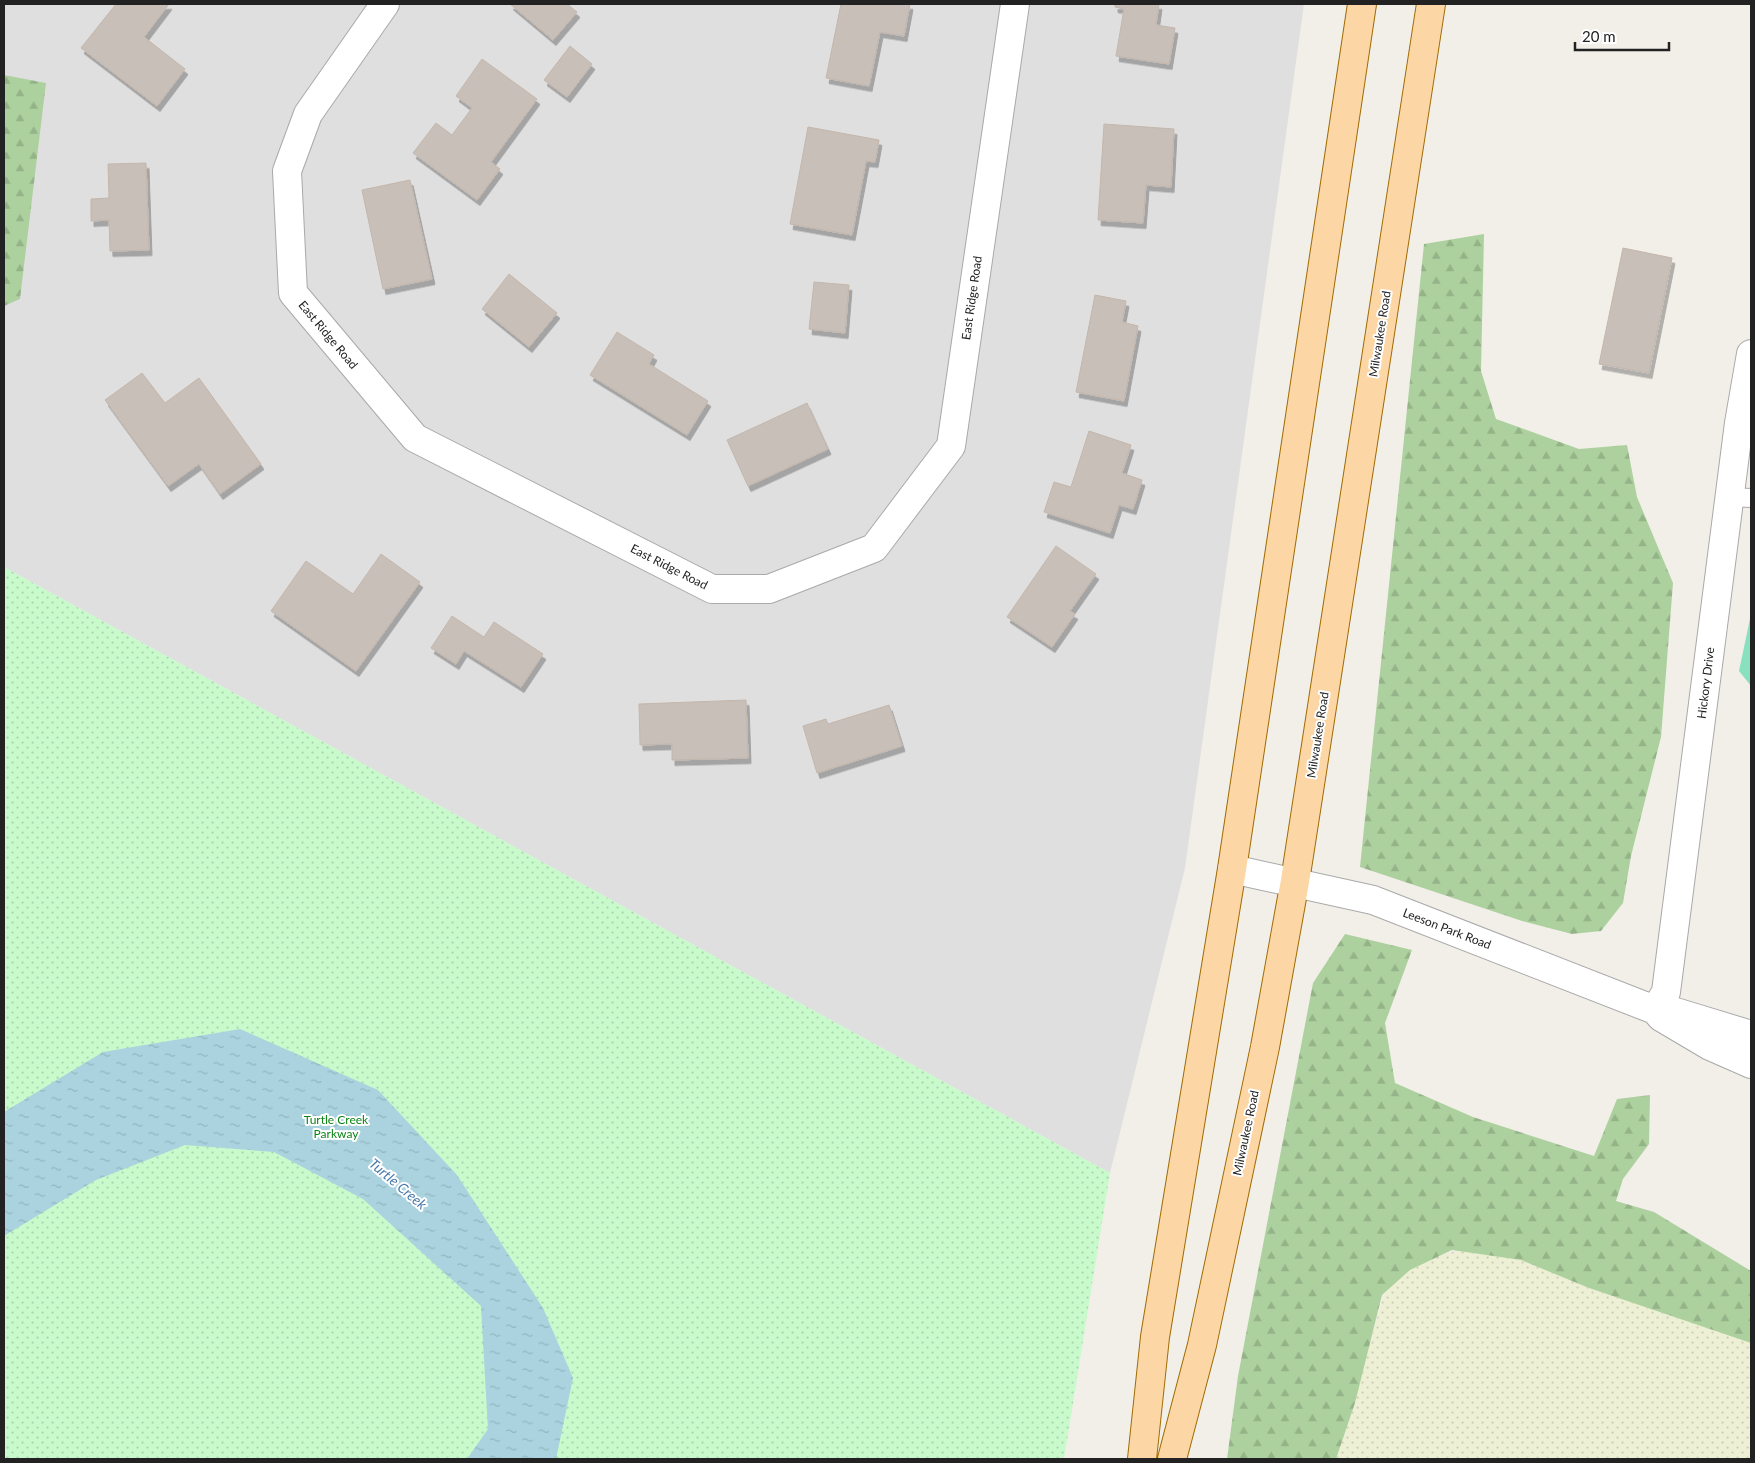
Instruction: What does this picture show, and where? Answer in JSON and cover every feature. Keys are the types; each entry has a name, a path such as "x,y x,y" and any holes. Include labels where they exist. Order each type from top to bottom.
{"main road":[{"path":"1142,1459 1155,1337 1232,869 1362,4"},
{"name":"Milwaukee Road","path":"1172,1459 1204,1335 1264,1047 1295,882 1431,4"}],"street":[{"name":"East Ridge Road","path":"385,4 308,114 287,171 293,293 415,438 712,589 769,589 874,548 951,446 1015,4"},
{"name":"Hickory Drive","path":"1655,1010 1666,992 1740,497 1751,354"},
{"name":"Leeson Park Road","path":"1232,869 1373,900 1655,1010 1665,1009 1751,1035"},
{"name":"Leeson Park Road","path":"1655,1010 1661,1018 1710,1046 1751,1064"}],"shaded area":[{"path":"4,4 1304,4 1185,868 1110,1173 4,567"}],"green space":[{"path":"4,75 46,83 20,299 4,306"},
{"path":"1484,234 1481,371 1496,419 1579,449 1627,445 1637,497 1673,583 1661,737 1631,856 1623,903 1601,931 1572,934 1522,921 1360,867 1424,244"},
{"name":"Turtle Creek Parkway","path":"4,567 1110,1173 1064,1459 4,1459"},
{"path":"1751,614 1751,686 1739,671"},
{"path":"1345,934 1412,950 1385,1023 1395,1083 1473,1117 1594,1156 1617,1099 1650,1095 1649,1144 1623,1179 1616,1201 1654,1212 1751,1271 1751,1343 1589,1288 1521,1260 1452,1250 1410,1270 1382,1295 1355,1403 1336,1459 1227,1459 1238,1376 1313,983"},
{"path":"1462,1249 1525,1259 1591,1289 1751,1341 1751,1459 1336,1459 1384,1294 1412,1264"}],"water":[{"name":"Turtle Creek","path":"240,1029 378,1090 457,1175 543,1308 573,1378 556,1459 467,1459 488,1429 481,1306 363,1199 274,1152 185,1145 96,1180 4,1236 4,1112 103,1052"}],"building":[{"path":"116,4 169,4 144,37 185,69 157,106 81,48"},
{"path":"510,4 567,4 577,12 553,40"},
{"path":"841,4 910,4 904,36 880,32 869,86 826,78"},
{"path":"1115,4 1159,4 1156,25 1175,28 1169,64 1116,56 1124,9 1115,7"},
{"path":"570,46 592,64 567,97 544,80"},
{"path":"482,59 537,99 491,162 500,169 477,200 413,153 436,123 452,135 472,108 456,96"},
{"path":"1104,124 1174,129 1171,187 1146,185 1143,223 1098,220"},
{"path":"808,127 879,140 875,162 866,161 852,235 790,224"},
{"path":"146,163 149,250 110,251 109,220 91,221 91,199 109,198 108,164"},
{"path":"410,180 432,279 383,289 362,190"},
{"path":"1623,248 1672,258 1649,373 1599,364"},
{"path":"509,274 557,313 529,347 482,309"},
{"path":"814,282 849,285 845,333 809,329"},
{"path":"1095,295 1126,301 1122,322 1138,326 1124,401 1076,392"},
{"path":"617,332 654,355 649,364 708,401 687,435 590,375"},
{"path":"142,373 165,403 199,378 261,464 220,494 199,464 168,486 105,400"},
{"path":"807,403 828,449 748,486 727,440"},
{"path":"1089,431 1131,445 1122,473 1142,480 1133,509 1119,505 1110,533 1044,512 1054,482 1071,487"},
{"path":"1056,546 1096,574 1070,611 1075,614 1052,647 1007,617"},
{"path":"381,554 420,582 356,671 271,611 306,561 353,594"},
{"path":"452,616 484,637 494,622 543,654 521,687 464,651 456,664 431,648"},
{"path":"746,700 748,758 672,760 672,744 640,745 639,704"},
{"path":"889,705 902,746 817,773 803,726 826,719 828,724"}]}
